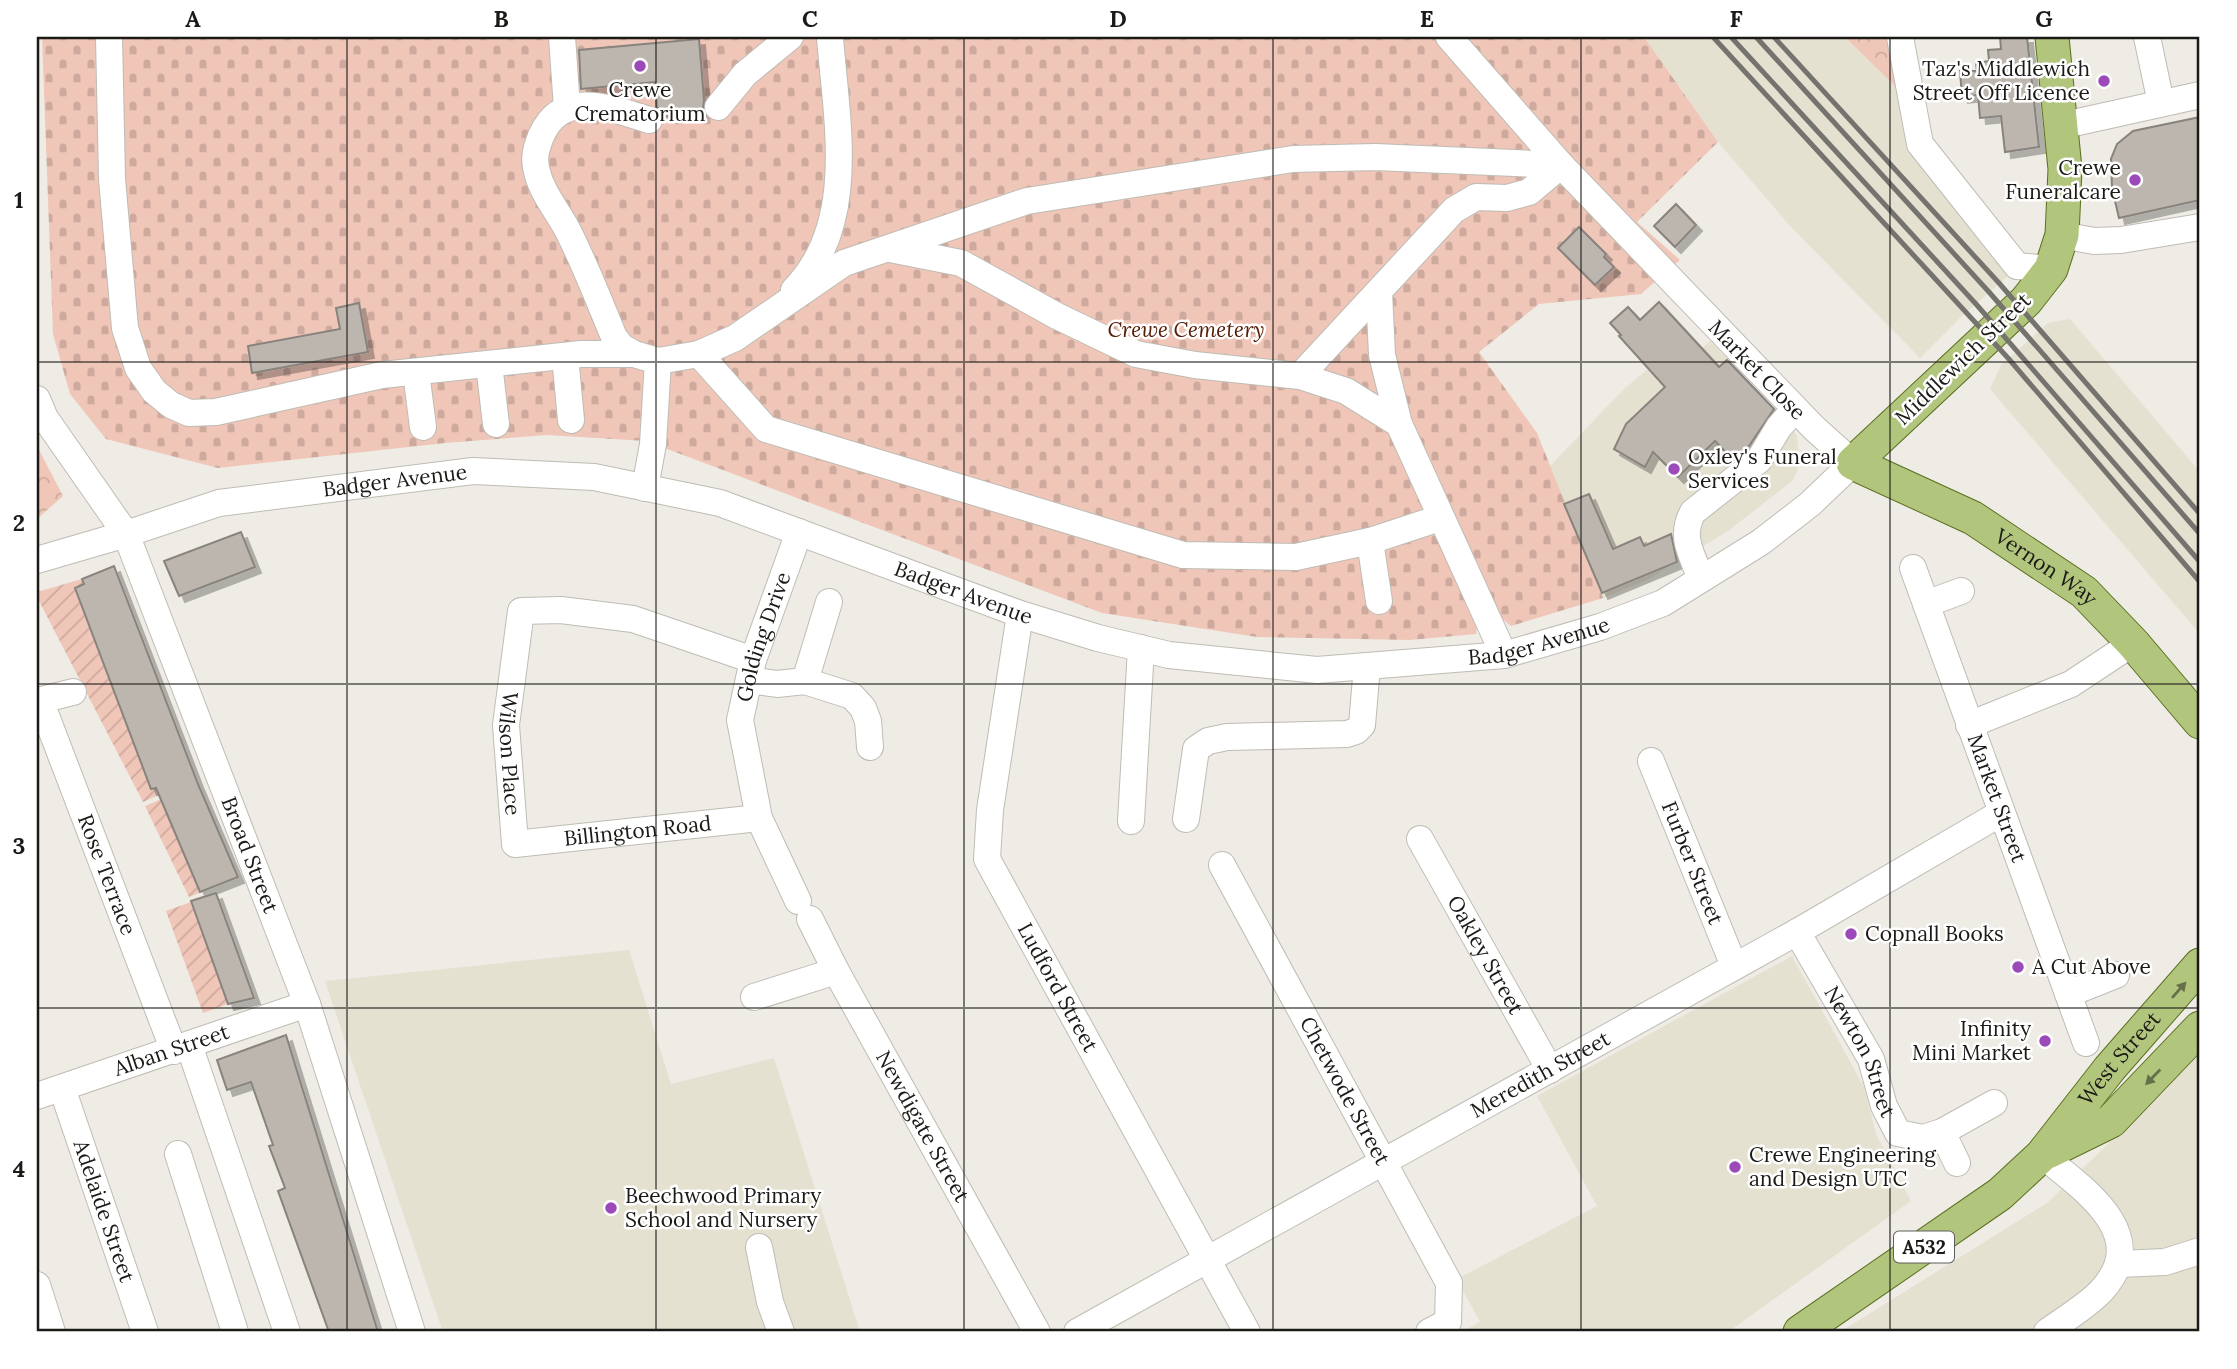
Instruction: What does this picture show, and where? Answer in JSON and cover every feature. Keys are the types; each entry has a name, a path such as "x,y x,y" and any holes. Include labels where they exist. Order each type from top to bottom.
{"main road":[{"name":"Middlewich Street","path":"1853,463 2026,301 2050,269 2062,235 2065,169 2052,37"},
{"name":"Vernon Way","path":"1853,463 1973,518 2084,592 2133,643 2200,722"},
{"name":"West Street","path":"1800,1332 2000,1194 2042,1155 2110,1068 2200,965"},
{"name":"West Street","path":"2042,1155 2111,1121 2200,1028"}],"street":[{"path":"109,37 111,179 125,328 138,368 154,391 171,405 189,413 216,412 382,376 416,372 565,356 646,358 699,354 735,338 844,263 1027,201 1293,159 1375,157 1560,165"},
{"path":"562,37 567,108"},
{"path":"718,107 745,74 790,37"},
{"path":"774,311 803,281 822,250 835,210 839,177 830,37"},
{"name":"Market Close","path":"1449,37 1560,165 1795,409 1853,463"},
{"path":"1900,37 1920,144 2017,266 2050,269"},
{"path":"2147,37 2161,103"},
{"path":"2060,126 2200,95"},
{"path":"646,358 622,347 614,337 567,229 537,173 534,153 543,132 554,117 567,108 587,105 616,109 649,120"},
{"path":"1300,376 1454,210 1476,197 1507,198 1529,192 1560,165"},
{"path":"2062,235 2094,240 2121,240 2200,227"},
{"path":"887,249 961,263 1057,316 1136,354 1195,365 1300,376 1346,391 1399,424"},
{"path":"1379,292 1382,355 1399,424 1504,655"},
{"path":"699,354 766,429 1183,555 1296,557 1370,541 1440,518"},
{"path":"565,356 571,420"},
{"path":"645,488 653,444 646,358"},
{"path":"489,364 496,424"},
{"path":"416,372 422,426"},
{"name":"Broad Street","path":"37,399 45,418 126,534 307,1004 412,1332"},
{"path":"1702,579 1685,536 1686,524 1693,512 1759,460 1779,427 1795,409"},
{"name":"Badger Avenue","path":"37,560 219,503 474,471 594,477 720,503 1020,614 1098,638 1169,655 1317,670 1504,655 1600,627 1662,603 1761,542 1800,512 1853,463"},
{"name":"Golding Drive","path":"799,532 751,670 740,720 759,818 804,910"},
{"path":"1370,541 1379,601"},
{"name":"Market Street","path":"1913,568 2086,1043"},
{"path":"1926,604 1961,591"},
{"path":"805,681 829,602"},
{"name":"Wilson Place","path":"515,844 506,725 522,611 561,610 633,619 751,670"},
{"name":"Ludford Street","path":"1020,614 990,810 987,859 1247,1332"},
{"path":"1969,725 2071,684 2133,643"},
{"path":"1131,821 1141,648"},
{"path":"1186,818 1196,749 1208,741 1227,737 1347,734 1356,731 1362,725 1367,666"},
{"path":"751,670 777,684 805,681 852,695 863,708 868,721 870,747"},
{"path":"38,700 72,692"},
{"name":"Rose Terrace","path":"38,700 181,1048 287,1332"},
{"name":"Furber Street","path":"1651,761 1734,966"},
{"name":"Meredith Street","path":"1077,1332 1797,932 2001,813"},
{"name":"Billington Road","path":"515,844 759,818"},
{"name":"Oakley Street","path":"1420,839 1550,1070"},
{"name":"Chetwode Street","path":"1222,865 1449,1283 1439,1327"},
{"name":"Newdigate Street","path":"804,910 1037,1332"},
{"name":"Newton Street","path":"1797,932 1871,1059 1884,1106 1898,1133 1923,1139 1942,1132 1994,1103"},
{"path":"754,997 836,971"},
{"path":"2068,994 2116,975"},
{"name":"Alban Street","path":"37,1096 307,1004"},
{"name":"Adelaide Street","path":"62,1088 145,1332"},
{"path":"1942,1132 1956,1163"},
{"path":"178,1154 235,1332"},
{"path":"2042,1155 2103,1209 2119,1235 2119,1264 2102,1290 2047,1332"},
{"path":"759,1247 770,1301 781,1332"},
{"path":"2119,1264 2165,1262 2200,1251"},
{"path":"37,1285 52,1332"}],"shaded area":[{"path":"1644,37 1845,37 1901,92 2015,270 1960,318 1920,358 1790,226 1718,142"},
{"path":"2070,319 2200,472 2200,634 1990,389 2001,365 2048,323"},
{"name":"Oxley's Funeral Services","path":"1710,341 1797,436 1797,472 1792,481 1728,531 1647,580 1603,598 1550,466 1624,389 1648,369 1663,384"},
{"name":"Beechwood Primary School and Nursery","path":"629,950 671,1084 774,1058 860,1332 443,1332 325,981"},
{"name":"Crewe Engineering and Design UTC","path":"1792,956 1864,1087 1876,1134 1911,1201 1728,1332 1462,1332 1480,1322 1457,1279 1597,1206 1537,1096"},
{"path":"2200,1049 2200,1332 1840,1332 2047,1203 2142,1111"}],"green space":[{"name":"Crewe Cemetery","path":"42,37 1644,37 1718,142 1637,222 1680,260 1641,294 1539,304 1479,352 1537,433 1603,598 1511,626 1491,610 1478,615 1476,634 1410,640 1257,637 1102,613 646,441 547,435 445,443 218,468 106,439 70,394 53,334"},
{"path":"1845,37 1893,37 1901,92"},
{"path":"37,446 63,496 37,519"},
{"path":"82,579 84,584 75,588 82,607 92,604 96,613 86,618 151,789 164,785 166,792 143,802 37,597 37,592"},
{"path":"171,795 189,867 197,886 208,882 211,888 189,897 145,806"},
{"path":"191,902 228,1004 203,1013 166,911"}],"building":[{"path":"2000,37 2027,37 2039,147 2005,152 2001,116 1980,118 1978,95 1962,97 1960,71 1977,71 1976,63 1989,61 1988,50 2001,49"},
{"name":"Crewe Crematorium","path":"699,39 703,109 662,112 657,107 655,82 581,89 579,50"},
{"path":"2200,117 2200,200 2119,218 2112,188 2111,159 2117,144 2133,131"},
{"path":"1676,204 1696,225 1675,247 1654,226"},
{"path":"1579,227 1606,254 1604,257 1614,267 1595,285 1558,248"},
{"path":"1659,302 1719,367 1727,360 1774,409 1747,449 1733,460 1715,441 1678,477 1653,452 1645,467 1614,449 1626,424 1665,387 1610,323 1628,307 1640,320"},
{"path":"359,303 368,352 252,373 248,346 340,329 336,308"},
{"path":"1589,494 1613,549 1640,537 1644,546 1671,534 1677,562 1602,593 1564,504"},
{"path":"241,532 255,567 179,596 164,561"},
{"path":"114,566 198,784 238,877 200,892 156,788 151,789 75,588 84,584 82,579"},
{"path":"216,893 254,998 228,1004 191,901"},
{"path":"286,1035 378,1332 329,1332 278,1191 285,1188 269,1146 273,1145 251,1082 227,1090 217,1060"}],"railway":[{"path":"1713,37 2008,358 2200,582"},
{"path":"1731,37 1976,304 2200,562"},
{"path":"1756,37 1989,292 2200,534"},
{"path":"1774,37 1999,283 2200,514"}],"place":[{"name":"Crewe Crematorium","path":"640,66"},
{"name":"Taz's Middlewich Street Off Licence","path":"2104,81"},
{"name":"Crewe Funeralcare","path":"2135,180"},
{"name":"Oxley's Funeral Services","path":"1674,469"},
{"name":"Copnall Books","path":"1851,934"},
{"name":"A Cut Above","path":"2018,967"},
{"name":"Infinity Mini Market","path":"2045,1041"},
{"name":"Crewe Engineering and Design UTC","path":"1735,1167"},
{"name":"Beechwood Primary School and Nursery","path":"611,1208"}]}
